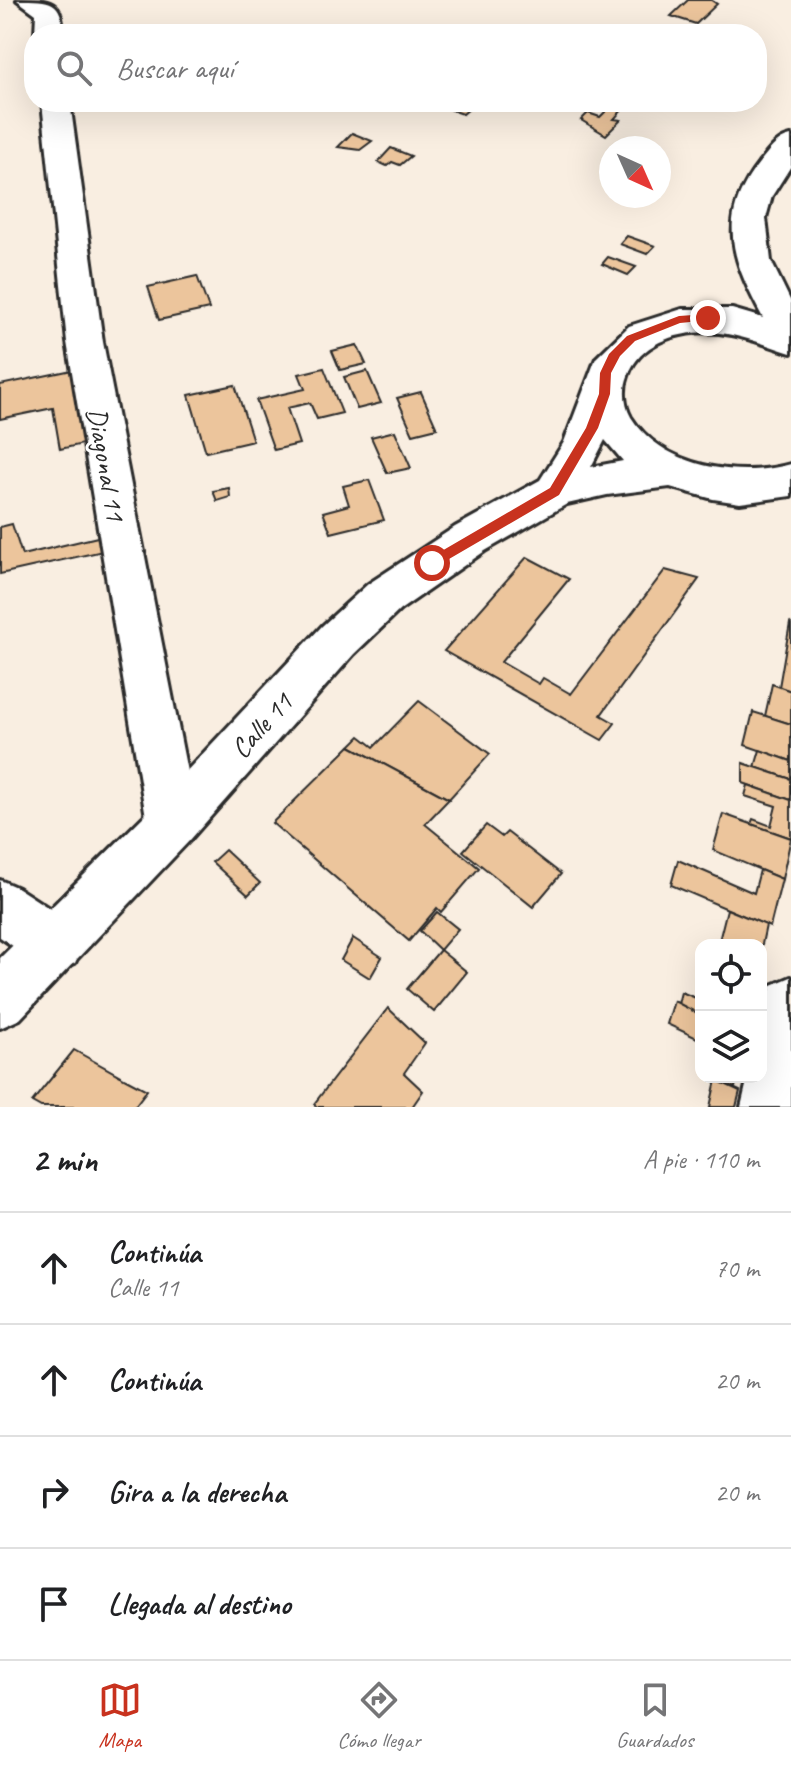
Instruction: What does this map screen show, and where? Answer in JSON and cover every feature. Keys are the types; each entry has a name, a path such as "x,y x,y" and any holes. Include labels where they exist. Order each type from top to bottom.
{"main road":[{"path":"791,145 767,174 756,195 747,236 749,256 782,302 791,338"},
{"name":"Calle 11","path":"555,491 583,445 604,394 606,373 623,346 653,327 679,320 722,298 740,278 749,256"},
{"path":"679,320 737,321 791,338"},
{"path":"604,394 610,415 624,436 645,455 671,471 728,486 789,482"},
{"name":"Calle 11","path":"0,999 172,823 338,640 384,597 470,539 555,491 607,479 671,471"}],"street":[{"path":"30,0 49,10 49,24"},
{"name":"Diagonal 11","path":"57,112 85,342 172,823"},
{"path":"0,906 56,944"},
{"path":"770,1107 791,1004"}],"building":[{"path":"688,0 711,0 717,4 696,24 671,16"},
{"path":"605,112 620,112 614,119 621,120 606,135 581,120 588,113 600,117"},
{"path":"352,133 372,141 360,150 338,147"},
{"path":"391,148 411,156 400,165 392,162 387,166 378,162"},
{"path":"627,236 655,246 647,254 620,244"},
{"path":"608,257 636,267 628,275 602,264"},
{"path":"197,276 209,309 159,320 148,287"},
{"path":"357,345 366,364 340,370 332,351"},
{"path":"324,368 342,413 317,419 310,403 287,408 299,444 274,450 256,400 305,389 299,374"},
{"path":"77,369 92,442 60,449 53,408 0,419 0,385"},
{"path":"367,371 381,403 357,409 344,377"},
{"path":"235,385 253,441 206,452 189,395"},
{"path":"421,392 437,428 413,434 397,398"},
{"path":"395,431 411,468 387,473 371,437"},
{"path":"369,480 384,520 331,533 323,512 349,505 343,486"},
{"path":"229,488 230,497 217,501 213,491"},
{"path":"12,524 22,555 110,534 112,549 0,574 0,527"},
{"path":"527,557 569,579 501,662 539,684 543,678 571,694 665,570 699,579 601,715 615,723 602,740 444,651"},
{"path":"791,624 791,691 779,687"},
{"path":"772,684 791,691 791,724 765,716"},
{"path":"419,701 490,754 449,799 350,746 360,736 374,747"},
{"path":"753,712 791,724 791,761 745,745"},
{"path":"350,746 449,799 425,824 479,868 441,912 437,908 409,941 272,823"},
{"path":"760,750 791,761 791,779 755,767"},
{"path":"743,763 791,779 791,800 743,783"},
{"path":"748,785 791,800 791,838 751,824 753,819 771,826 776,806 745,796"},
{"path":"723,814 791,838 782,879 713,850"},
{"path":"486,825 502,837 507,832 561,874 533,907 463,851"},
{"path":"225,850 260,883 248,895 212,862"},
{"path":"678,860 754,893 760,870 782,879 770,927 671,885"},
{"path":"727,909 766,925 763,939 720,939"},
{"path":"437,912 458,929 440,950 420,931"},
{"path":"353,938 382,957 370,978 341,960"},
{"path":"440,950 467,972 434,1012 407,989"},
{"path":"681,992 695,998 695,1012 678,1004"},
{"path":"674,1001 695,1012 695,1037 667,1024"},
{"path":"388,1008 425,1043 404,1073 423,1091 412,1107 317,1107 314,1104"},
{"path":"74,1050 147,1090 134,1107 41,1107 32,1102"},
{"path":"715,1083 740,1091 736,1107 710,1107"}],"route":[{"path":"432,563 555,491 592,428 604,394 606,373 615,354 631,338 653,327 679,320 708,318"}]}
